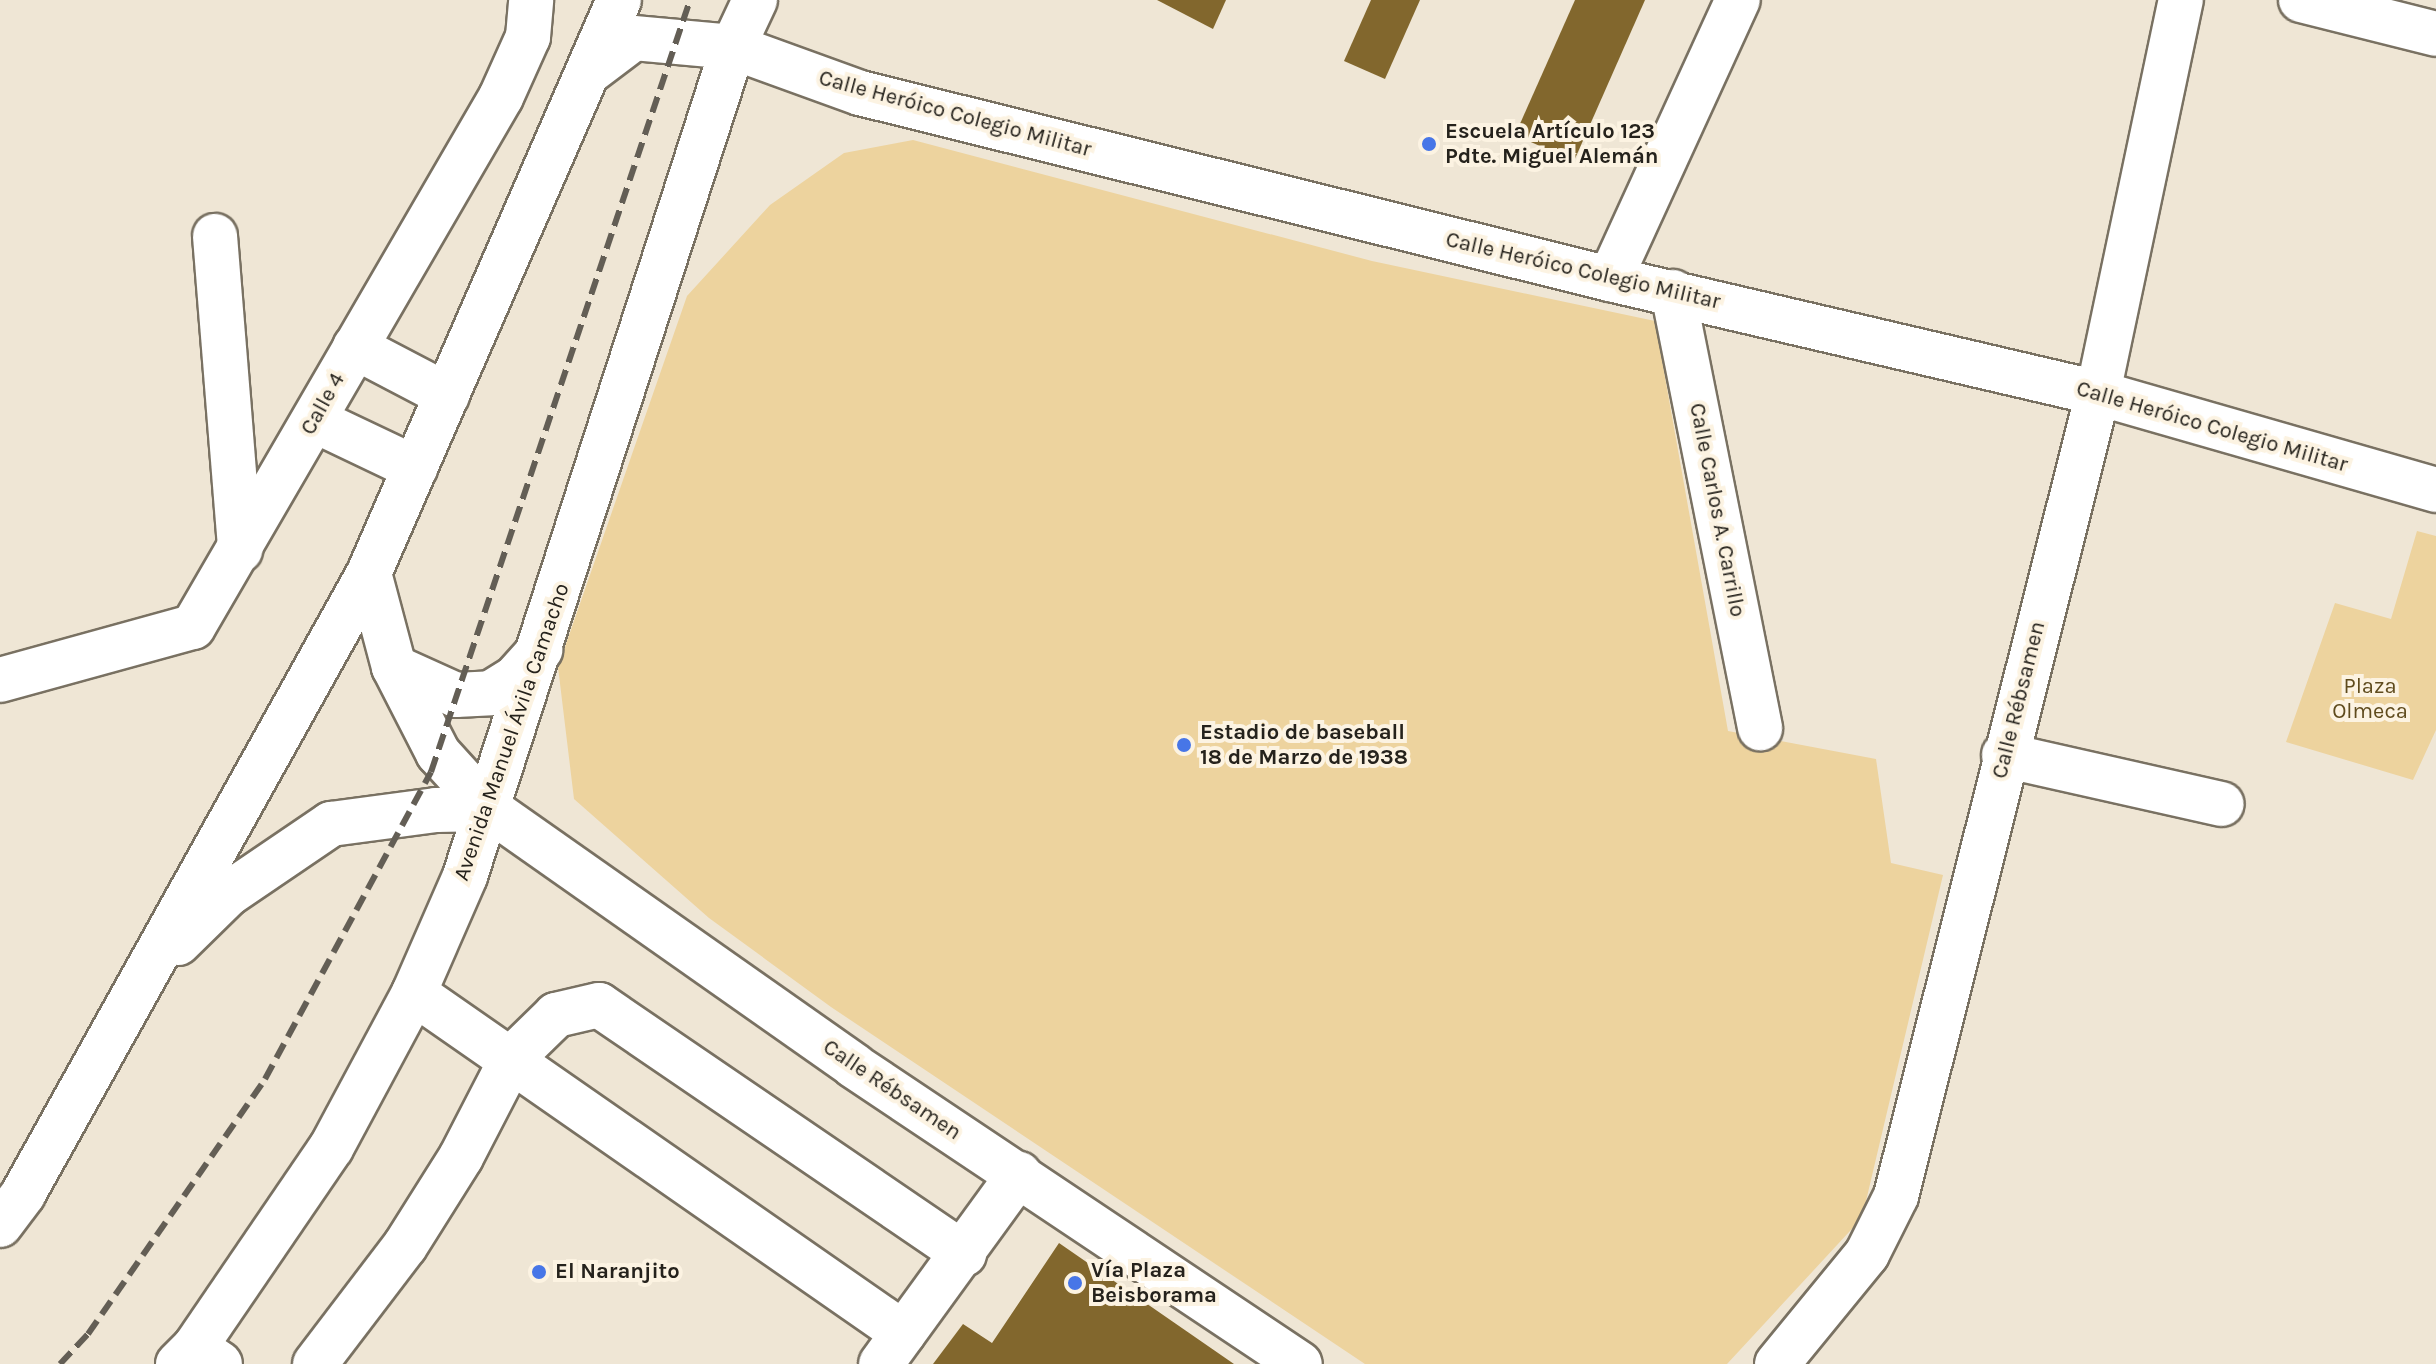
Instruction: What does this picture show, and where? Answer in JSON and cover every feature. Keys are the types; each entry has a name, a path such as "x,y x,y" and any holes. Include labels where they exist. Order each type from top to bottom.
{"street":[{"name":"Calle 4","path":"0,680 193,627 501,97 528,37 531,0"},
{"path":"0,1225 23,1194 369,573 593,69 619,0"},
{"name":"Avenida Manuel Ávila Camacho","path":"197,1358 331,1148 414,993 489,809 733,47 755,0"},
{"path":"1610,279 1738,0"},
{"name":"Calle Rébsamen","path":"1777,1364 1867,1254 1892,1207 2098,393 2181,0"},
{"path":"2301,0 2436,34"},
{"name":"Calle Heróico Colegio Militar","path":"593,69 634,38 733,47 860,93 1610,279 2098,393 2436,490"},
{"path":"215,236 240,550"},
{"name":"Calle Carlos A. Carrillo","path":"1673,292 1760,728"},
{"path":"355,347 447,395"},
{"path":"314,420 415,468"},
{"name":"Calle Rébsamen","path":"369,573 394,667 438,753 489,809 854,1066 1300,1364"},
{"path":"394,667 456,695 491,693 515,678 542,647"},
{"path":"2004,755 2222,804"},
{"path":"144,977 228,894 331,824 424,811 489,809"},
{"path":"414,993 512,1058 892,1348 964,1254 1019,1174"},
{"path":"315,1364 405,1246 461,1157 512,1058 556,1015 599,1005 964,1254"}],"green space":[{"name":"Estadio de baseball 18 de Marzo de 1938","path":"913,140 1372,261 1655,321 1728,731 1876,759 1891,863 1943,875 1862,1218 1727,1364 1365,1364 831,1007 709,918 574,799 558,667 687,296 770,205 844,153"},
{"name":"Plaza Olmeca","path":"2417,531 2436,536 2436,730 2413,780 2286,742 2335,603 2391,619"}],"building":[{"path":"1157,0 1226,0 1213,29"},
{"path":"1371,0 1420,0 1385,79 1344,61"},
{"path":"1575,0 1645,0 1574,161 1515,135"},
{"name":"Vía Plaza Beisborama","path":"1059,1243 1234,1364 933,1364 963,1324 992,1343"}],"railway":[{"path":"60,1364 88,1334 265,1079 431,772 690,0"}],"place":[{"name":"Escuela Artículo 123 Pdte. Miguel Alemán","path":"1429,144"},
{"name":"Estadio de baseball 18 de Marzo de 1938","path":"1184,745"},
{"name":"El Naranjito","path":"539,1272"},
{"name":"Vía Plaza Beisborama","path":"1075,1283"}]}
